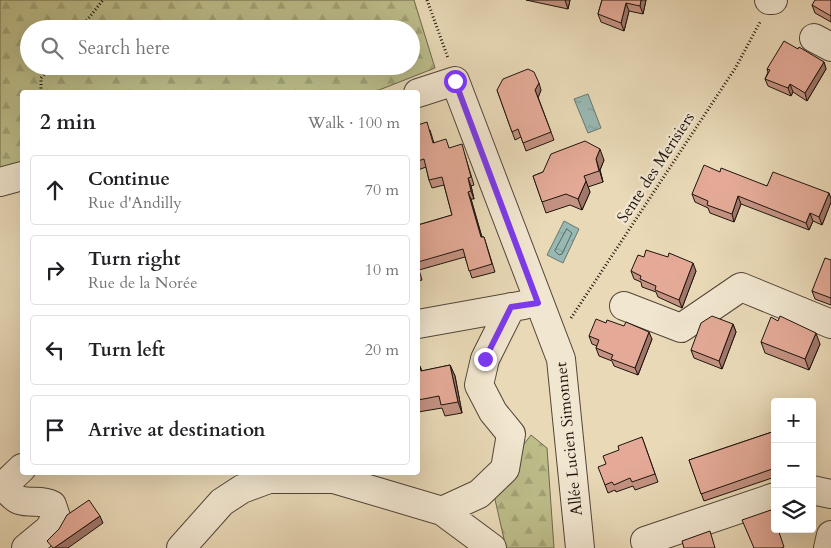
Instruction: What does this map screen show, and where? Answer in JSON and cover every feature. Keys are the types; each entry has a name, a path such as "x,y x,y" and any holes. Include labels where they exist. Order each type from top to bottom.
{"street":[{"path":"420,92 455,81"},
{"name":"Allée Lucien Simonnet","path":"455,81 563,370 580,548"},
{"path":"0,182 20,177"},
{"path":"624,306 680,328 741,287 831,324"},
{"path":"420,324 538,303"},
{"path":"442,511 479,494 505,469 510,434 494,412 479,385 485,359 511,307"},
{"path":"20,470 1,488 18,500 34,502 43,500 52,505 56,517 49,529 26,548"},
{"path":"181,548 222,502 242,489 269,479 334,479 442,511 492,548"},
{"path":"816,491 831,494"},
{"path":"644,540 771,498"},
{"path":"828,548 831,535"}],"path":[{"path":"87,20 103,0"},
{"path":"427,0 455,81"},
{"name":"Sente des Merisiers","path":"554,344 736,67 771,0"},
{"path":"41,90 41,78 44,75"}],"green space":[{"path":"0,0 414,0 435,68 420,74 420,20 20,20 20,75 417,75 379,90 20,90 20,164 0,168"},
{"path":"531,435 547,448 554,548 506,548 492,486"}],"water":[{"path":"588,94 601,128 588,133 574,99"},
{"path":"564,221 579,229 563,263 547,255"}],"building":[{"path":"602,0 641,0 640,6 626,3 621,23 598,14"},
{"path":"815,0 831,0 831,16 812,5"},
{"path":"784,41 798,49 799,47 824,62 805,93 790,84 788,88 765,79 770,70 767,69"},
{"path":"528,69 534,72 539,83 535,90 551,132 523,143 518,129 512,132 497,90 503,79"},
{"path":"427,122 433,143 446,139 449,148 462,144 471,177 468,178 471,191 468,192 481,237 484,237 492,264 469,271 463,249 420,261 420,224 452,215 442,177 429,180 424,159 420,160 420,124"},
{"path":"585,141 600,149 596,159 599,171 584,176 586,181 578,199 566,194 542,202 533,176 543,172 551,154"},
{"path":"704,165 720,172 721,168 767,186 773,172 829,193 819,217 810,213 806,223 738,196 732,214 707,205 708,201 692,194"},
{"path":"646,250 668,257 669,253 693,263 679,300 655,290 656,286 640,279 641,276 631,271 638,255 644,257"},
{"path":"825,258 831,260 831,298 812,291"},
{"path":"712,316 733,324 719,361 691,350 701,323"},
{"path":"780,316 816,333 805,359 761,342 771,317 778,321"},
{"path":"596,319 606,323 607,320 624,326 626,322 649,332 635,368 611,359 613,355 596,348 599,340 589,336"},
{"path":"450,365 458,402 441,405 439,396 420,400 420,366 421,371"},
{"path":"771,432 771,469 701,494 689,460"},
{"path":"642,437 655,474 632,482 630,478 614,485 612,482 605,485 598,467 606,464 603,456 619,450 618,446"},
{"path":"89,500 100,516 53,548 47,541 59,529 67,515"},
{"path":"771,510 771,533 779,533 784,547 754,548 742,520"},
{"path":"710,531 715,548 684,548 682,541"}],"route":[{"path":"455,81 538,303 511,307 485,359"}]}
